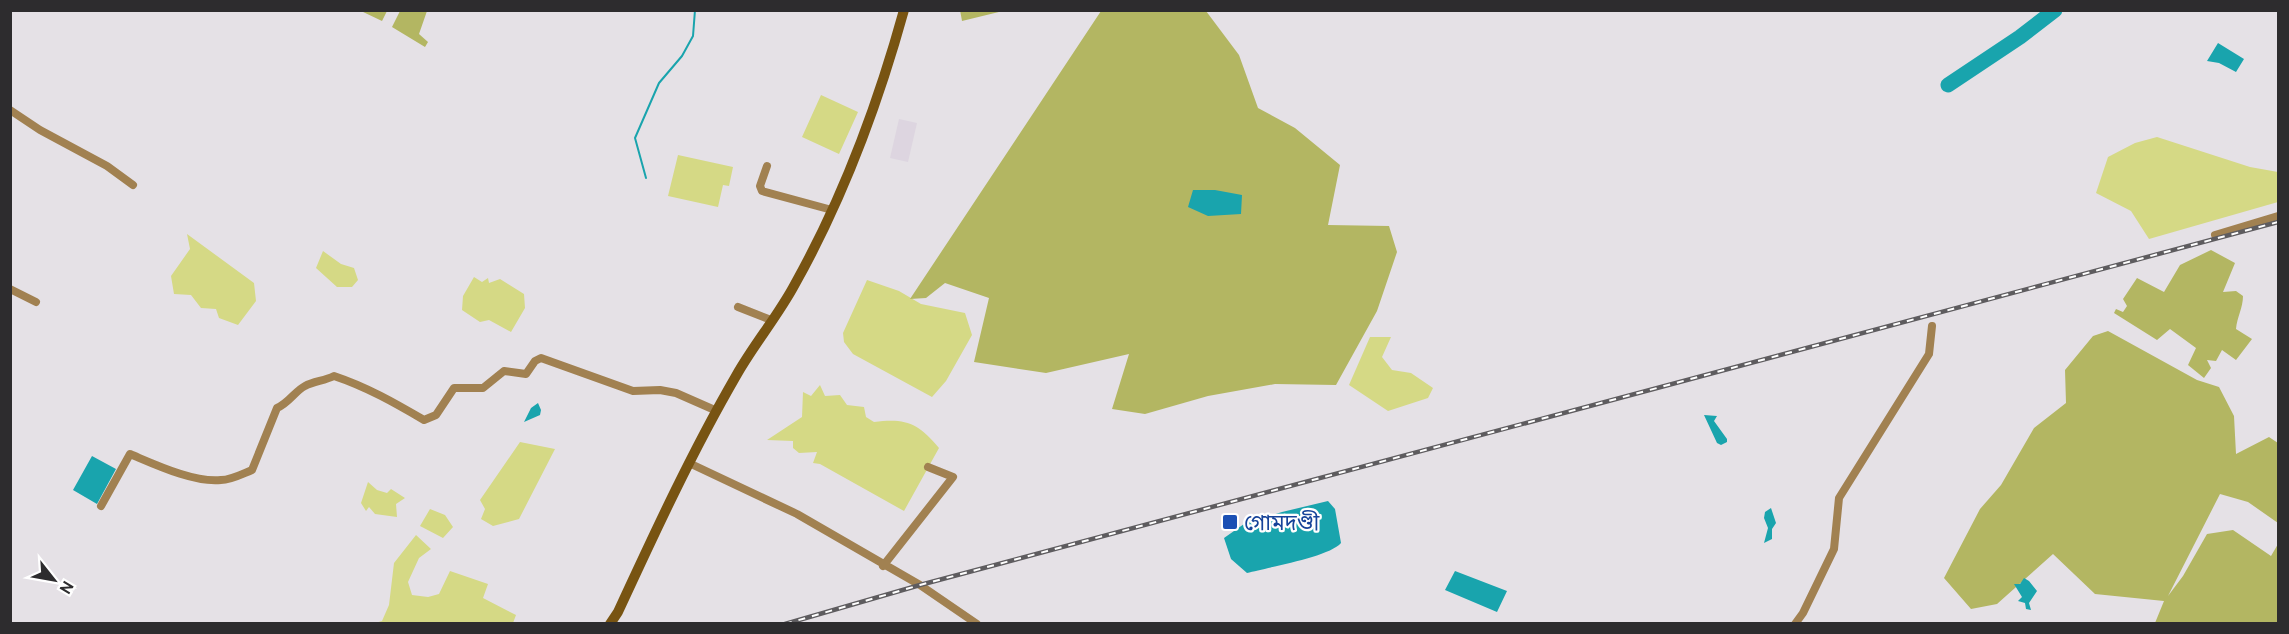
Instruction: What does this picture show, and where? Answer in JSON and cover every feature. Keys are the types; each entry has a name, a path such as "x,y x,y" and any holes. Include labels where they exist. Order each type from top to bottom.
{"main road":[{"path":"610,624 689,463 736,375 795,286 832,210 887,72 904,10"}],"street":[{"path":"10,110 40,130 107,166 133,185"},
{"path":"767,166 760,186 762,191 832,210"},
{"path":"2215,235 2278,216"},
{"path":"10,289 36,302"},
{"path":"738,307 771,320"},
{"path":"1795,624 1803,613 1833,549 1839,498 1929,354 1932,326"},
{"path":"101,506 130,454 194,477 211,480 222,481 252,470 278,408 304,386 324,382 334,376 392,400 424,420 436,415 454,388 483,388 504,371 526,374 535,361 541,358 633,391 660,390 676,393 717,411"},
{"path":"689,463 797,514 883,566 920,585 977,624"},
{"path":"883,566 953,477 928,467"}],"shaded area":[{"path":"899,119 917,123 908,162 890,158"}],"green space":[{"path":"960,10 1003,10 1003,11 962,21"},
{"path":"361,11 387,11 382,21"},
{"path":"400,11 427,11 419,34 428,42 425,47 392,27"},
{"path":"1101,11 1206,11 1239,55 1258,108 1295,128 1340,165 1328,225 1389,226 1397,252 1377,311 1336,385 1275,384 1208,396 1145,414 1112,409 1129,354 1046,373 974,362 989,298 945,283 926,298 910,299"},
{"path":"821,95 858,112 839,154 802,137"},
{"path":"2157,137 2250,167 2278,172 2278,202 2149,239 2131,211 2096,193 2108,157 2135,143"},
{"path":"678,155 733,167 729,186 723,185 718,207 668,196"},
{"path":"187,234 254,283 256,301 238,325 219,318 216,309 201,308 191,295 174,294 171,276 190,249"},
{"path":"2211,250 2235,263 2223,292 2236,291 2243,296 2236,329 2252,339 2236,360 2222,350 2216,361 2207,360 2211,368 2204,378 2188,365 2196,348 2170,329 2157,340 2114,313 2116,309 2123,312 2127,306 2123,299 2137,278 2164,292 2180,265"},
{"path":"323,251 341,264 354,268 358,280 352,287 337,287 316,268"},
{"path":"474,277 482,282 488,278 489,283 500,279 524,294 525,308 511,332 489,320 480,322 462,310 463,296"},
{"path":"867,280 899,291 921,304 965,313 972,335 946,381 932,397 853,354 844,342 843,333"},
{"path":"2108,331 2197,380 2219,387 2234,416 2236,454 2269,437 2278,443 2278,523 2248,502 2220,494 2168,596 2183,576 2207,534 2233,530 2271,556 2278,544 2278,623 2155,623 2164,601 2095,594 2053,554 1997,604 1971,609 1944,578 1980,509 2001,485 2034,428 2066,403 2065,370 2093,336"},
{"path":"1370,337 1391,337 1382,357 1392,370 1411,373 1433,388 1428,398 1388,411 1349,385"},
{"path":"820,385 825,396 840,395 847,405 864,407 866,417 874,422 895,421 911,424 939,448 904,511 820,464 813,463 817,452 799,453 793,448 793,441 767,440 802,417 803,392 811,396"},
{"path":"520,442 555,449 519,519 493,526 481,519 485,509 480,500"},
{"path":"368,482 377,490 387,493 391,489 405,498 396,504 397,517 375,514 369,507 366,511 361,503"},
{"path":"430,509 445,515 453,527 443,538 420,526"},
{"path":"416,535 431,549 419,558 408,582 412,595 428,597 439,594 450,571 488,584 483,598 516,615 513,623 375,623 382,621 389,605 394,563"}],"water":[{"path":"2218,43 2244,59 2236,72 2219,63 2207,61"},
{"path":"1193,190 1215,190 1242,195 1241,214 1208,216 1188,207"},
{"path":"538,403 541,410 540,415 524,422 531,408"},
{"path":"1704,415 1717,416 1714,421 1727,442 1721,445 1717,443"},
{"path":"92,456 116,469 97,504 73,490"},
{"path":"1328,501 1335,509 1341,543 1334,548 1312,557 1247,573 1231,559 1224,538 1244,524"},
{"path":"1771,508 1776,523 1772,529 1772,539 1764,543 1768,528 1764,518 1765,512"},
{"path":"1455,571 1507,591 1497,612 1445,590"},
{"path":"2024,578 2037,591 2029,603 2031,610 2026,609 2025,603 2018,601 2022,597 2014,584 2020,584"}],"waterway":[{"path":"646,178 635,138 659,83 682,56 693,36 695,10"},
{"path":"1948,85 2020,37 2055,10"}],"railway":[{"path":"785,624 920,585 2278,222"}],"place":[{"name":"গোমদণ্ডী","path":"1230,522"}]}
